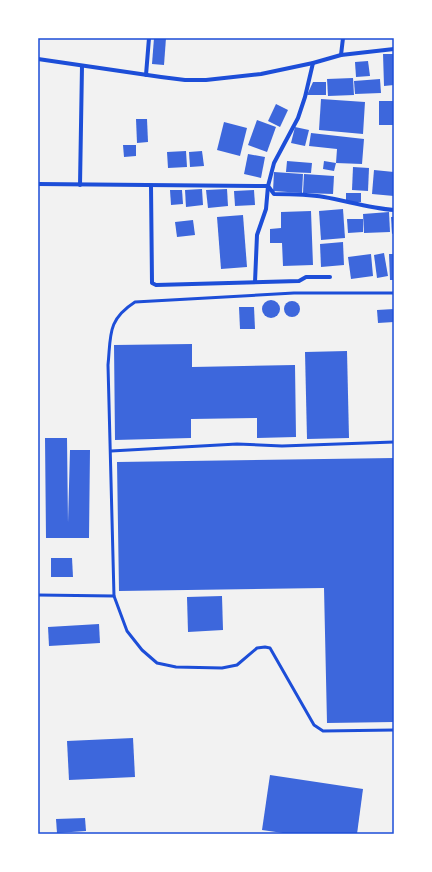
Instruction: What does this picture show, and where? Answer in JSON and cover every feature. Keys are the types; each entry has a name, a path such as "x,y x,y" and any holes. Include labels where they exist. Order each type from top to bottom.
{"street":[{"path":"146,75 149,38"},
{"path":"341,55 343,38"},
{"path":"38,59 185,80 206,80 261,74 313,63 341,55 394,49"},
{"path":"255,282 256,235 266,209 268,186 274,163 300,111 313,63"},
{"path":"80,185 82,66"},
{"path":"38,184 268,186"},
{"path":"151,186 152,284 156,286 299,281 306,277 330,277"},
{"path":"268,186 274,194 317,196 373,208 394,210"}],"lane":[{"path":"394,294 294,293 135,302 118,314 111,329 108,365 114,596 127,631 142,650 157,663 176,667 222,668 237,665 257,648 270,648 314,724 323,731 394,730"},
{"path":"111,451 237,444 303,446 394,442"},
{"path":"38,596 114,596"}],"building":[{"path":"154,38 166,38 164,65 152,64"},
{"path":"383,54 394,54 394,85 384,86"},
{"path":"368,61 370,76 356,77 355,62"},
{"path":"353,78 354,95 328,96 327,79"},
{"path":"380,79 381,93 355,94 354,81"},
{"path":"313,82 326,82 326,95 307,95"},
{"path":"321,99 365,102 363,134 319,130"},
{"path":"379,101 394,101 394,125 379,125"},
{"path":"276,104 288,110 280,127 268,121"},
{"path":"136,119 147,119 148,142 137,143"},
{"path":"257,120 276,127 267,152 248,145"},
{"path":"224,122 247,128 240,156 217,150"},
{"path":"295,127 309,130 305,146 291,143"},
{"path":"311,133 364,139 362,164 336,163 337,149 309,146"},
{"path":"123,145 136,145 136,156 124,157"},
{"path":"186,151 187,167 168,168 167,152"},
{"path":"202,151 204,166 190,167 189,152"},
{"path":"248,154 265,157 261,178 244,174"},
{"path":"287,161 312,163 311,173 286,172"},
{"path":"324,161 336,163 334,171 323,169"},
{"path":"353,167 369,168 368,191 352,190"},
{"path":"374,170 394,172 394,196 372,194"},
{"path":"274,172 303,174 302,193 273,191"},
{"path":"304,174 334,176 333,194 303,193"},
{"path":"202,189 203,205 186,207 185,190"},
{"path":"227,189 228,206 208,208 206,190"},
{"path":"170,190 182,190 183,204 171,205"},
{"path":"254,190 255,205 235,206 234,191"},
{"path":"346,193 361,193 361,202 346,202"},
{"path":"343,209 345,238 321,240 319,211"},
{"path":"311,211 313,265 283,266 282,243 270,243 270,229 281,228 281,212"},
{"path":"389,212 390,232 364,233 363,214"},
{"path":"243,215 247,267 221,269 217,217"},
{"path":"391,217 394,217 394,233 392,234"},
{"path":"347,219 363,219 363,232 348,233"},
{"path":"193,220 195,235 177,237 175,222"},
{"path":"343,242 344,265 321,267 320,244"},
{"path":"384,253 388,276 377,278 374,255"},
{"path":"371,254 373,276 351,279 348,257"},
{"path":"389,254 394,254 394,280 390,280"},
{"path":"271,300 277,303 280,309 277,315 271,318 265,315 262,309 265,303"},
{"path":"292,301 298,303 300,309 298,315 292,317 286,315 284,309 286,303"},
{"path":"239,307 254,307 255,329 240,329"},
{"path":"394,309 394,322 378,323 377,310"},
{"path":"192,344 192,367 295,365 296,437 257,438 257,418 191,419 191,438 115,440 114,345"},
{"path":"347,351 349,438 307,439 305,352"},
{"path":"45,438 67,438 68,523 70,450 90,450 89,538 46,538"},
{"path":"394,458 394,722 327,723 324,588 119,591 117,462"},
{"path":"51,558 72,558 73,577 51,577"},
{"path":"222,596 223,630 188,632 187,597"},
{"path":"99,624 100,643 49,646 48,627"},
{"path":"133,738 135,777 69,780 67,741"},
{"path":"270,775 363,789 357,834 290,834 262,830"},
{"path":"85,818 86,831 57,833 56,819"}]}
